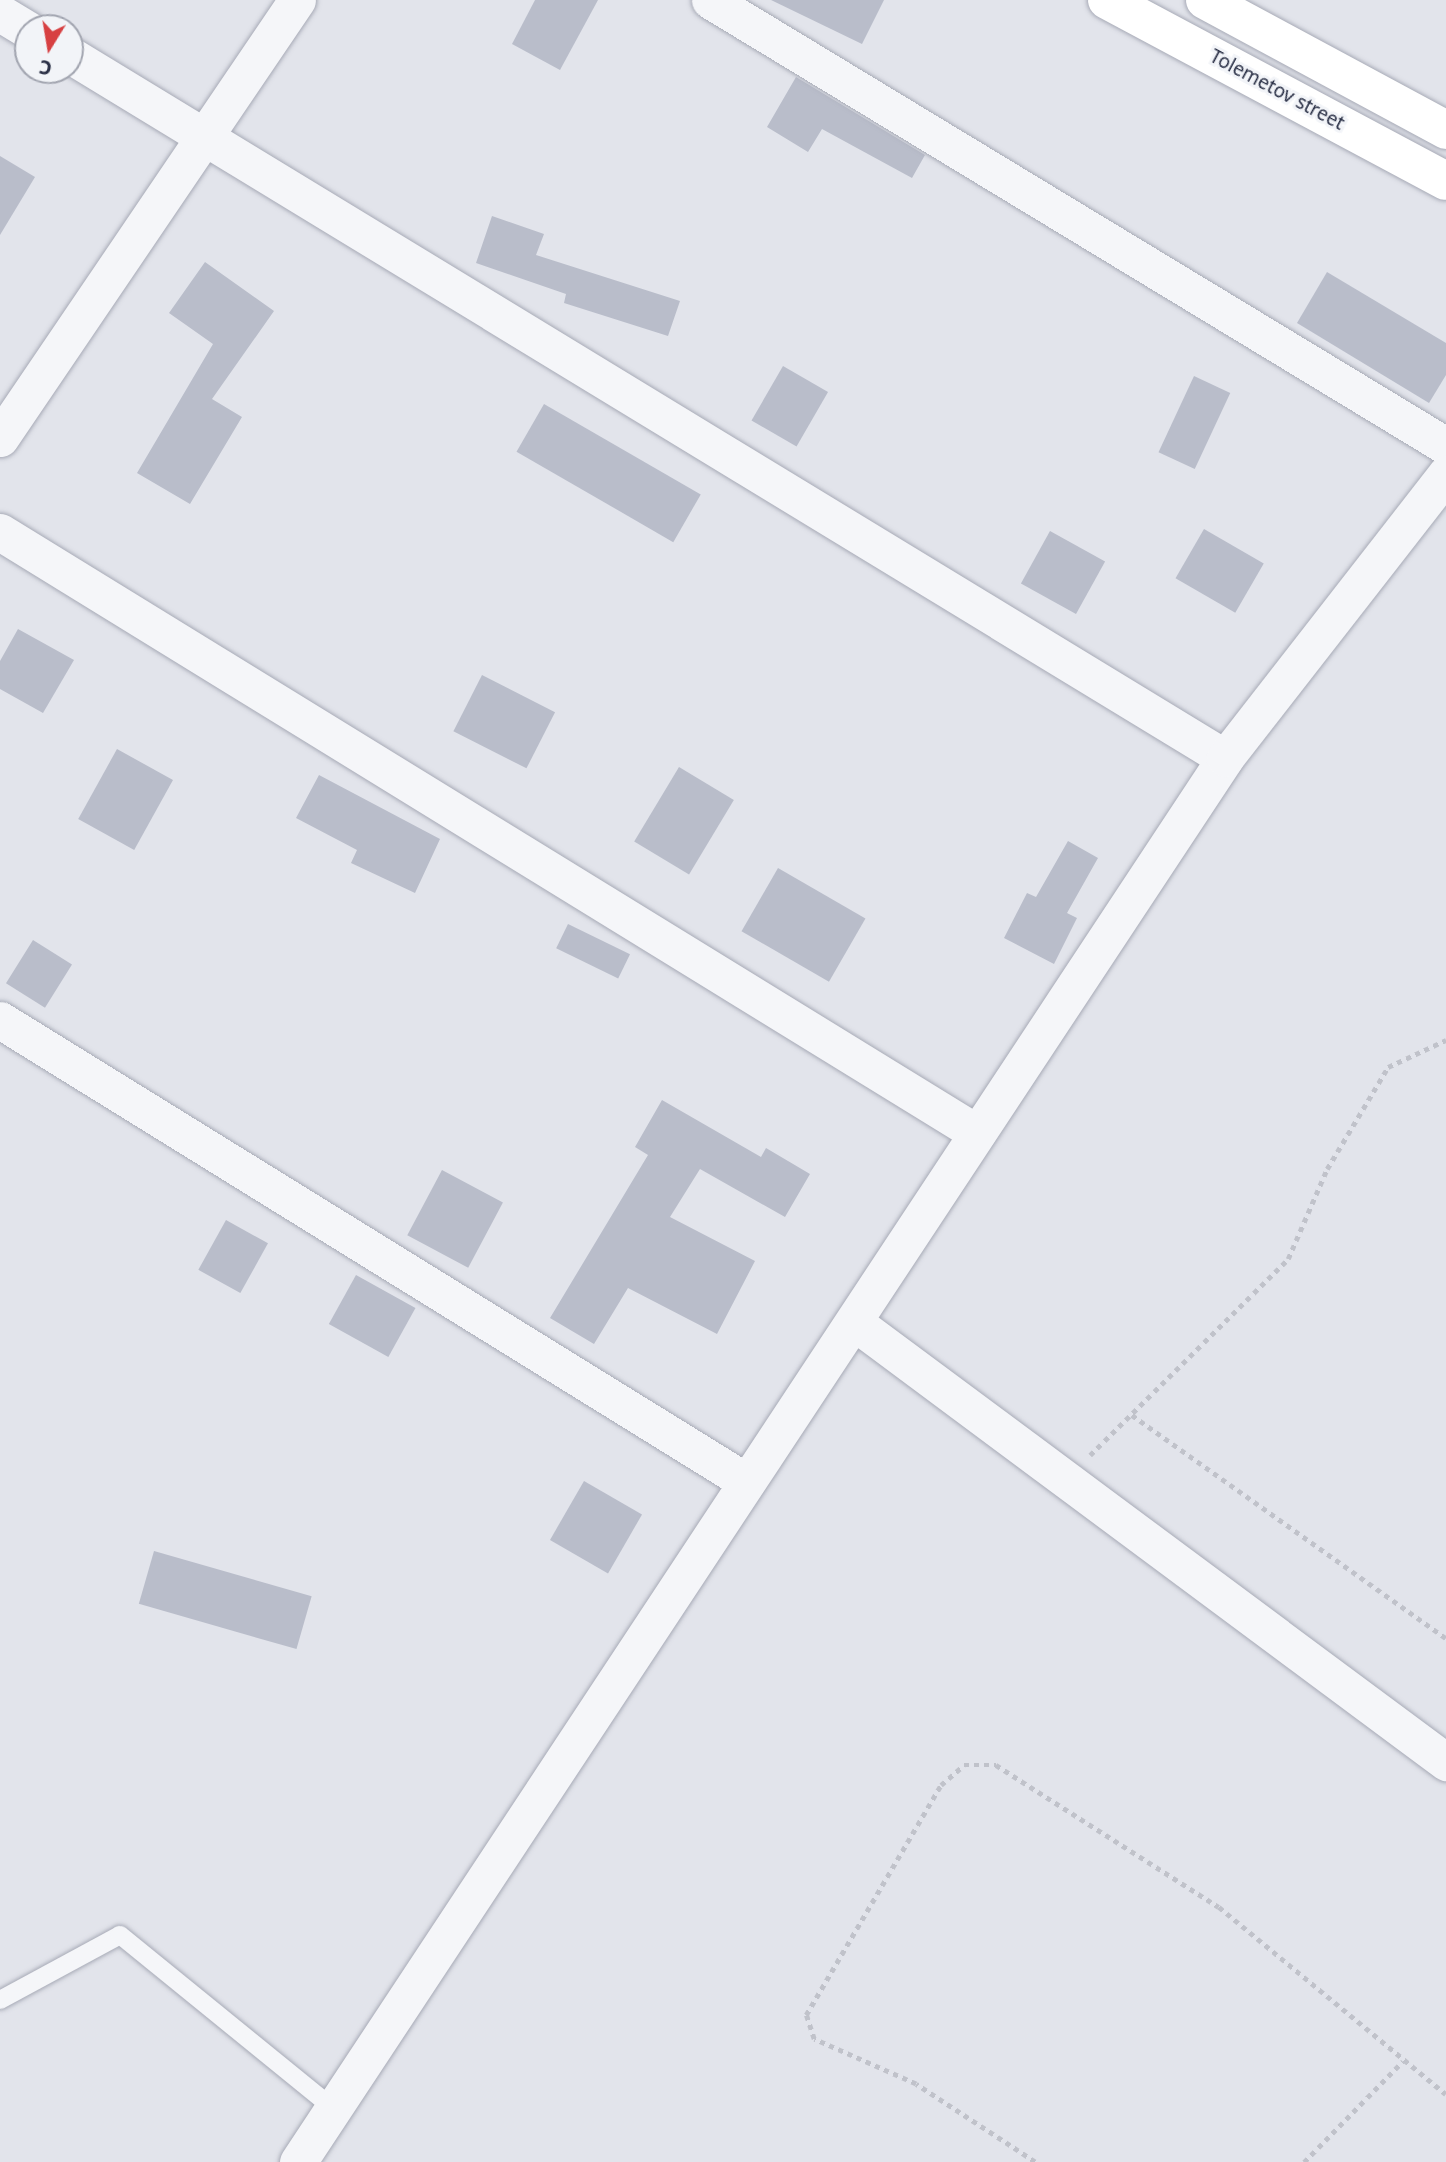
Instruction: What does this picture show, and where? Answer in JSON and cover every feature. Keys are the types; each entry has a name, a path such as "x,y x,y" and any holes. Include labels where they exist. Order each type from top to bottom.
{"main road":[{"name":"Tolemetov street","path":"1107,0 1446,181"},
{"path":"1205,0 1446,130"}],"street":[{"path":"0,438 298,0"},
{"path":"710,0 1446,446"},
{"path":"84,63 1225,758"},
{"path":"298,2162 1225,758 1446,474"},
{"path":"0,532 977,1133"},
{"path":"0,1020 747,1482"},
{"path":"855,1322 1446,1762"}],"lane":[{"path":"0,2000 120,1934 333,2108"}],"path":[{"path":"1064,1480 1288,1259 1327,1169 1388,1067 1446,1040"},
{"path":"1132,1415 1446,1638"},
{"path":"1035,2162 916,2084 814,2039 806,2015 941,1785 964,1765 996,1765 1219,1907 1403,2062 1446,2094"},
{"path":"1304,2162 1403,2062"}],"building":[{"path":"535,0 598,0 560,70 512,44"},
{"path":"771,0 884,0 862,44"},
{"path":"796,77 925,155 912,178 822,129 808,152 767,127"},
{"path":"0,156 35,177 0,235"},
{"path":"492,216 544,234 536,255 680,301 668,336 564,303 566,294 476,263"},
{"path":"205,262 274,311 212,399 242,417 190,504 137,473 213,344 169,313"},
{"path":"1327,272 1446,343 1446,375 1429,403 1297,323"},
{"path":"783,366 828,392 797,447 752,421"},
{"path":"1194,376 1230,393 1195,469 1159,452"},
{"path":"544,404 701,494 673,542 516,452"},
{"path":"1204,529 1264,564 1235,613 1176,578"},
{"path":"1050,531 1105,562 1076,614 1021,583"},
{"path":"18,629 74,660 43,713 0,689 0,661"},
{"path":"482,675 555,712 526,768 453,731"},
{"path":"117,749 173,780 134,850 78,819"},
{"path":"679,767 734,800 689,875 634,842"},
{"path":"319,775 440,839 415,893 351,863 357,850 296,818"},
{"path":"1068,841 1098,858 1067,913 1077,918 1054,964 1004,938 1027,893 1036,897"},
{"path":"778,868 865,918 829,982 742,931"},
{"path":"568,924 630,954 618,979 556,948"},
{"path":"33,940 72,964 45,1008 6,983"},
{"path":"662,1100 761,1157 766,1148 810,1174 785,1217 700,1169 670,1217 755,1261 717,1334 628,1288 594,1344 550,1318 648,1155 635,1147"},
{"path":"442,1170 503,1202 468,1268 407,1235"},
{"path":"226,1220 268,1243 240,1293 198,1270"},
{"path":"356,1275 415,1308 388,1357 329,1324"},
{"path":"584,1481 642,1514 608,1573 550,1540"},
{"path":"154,1551 312,1596 296,1649 139,1604"}]}
